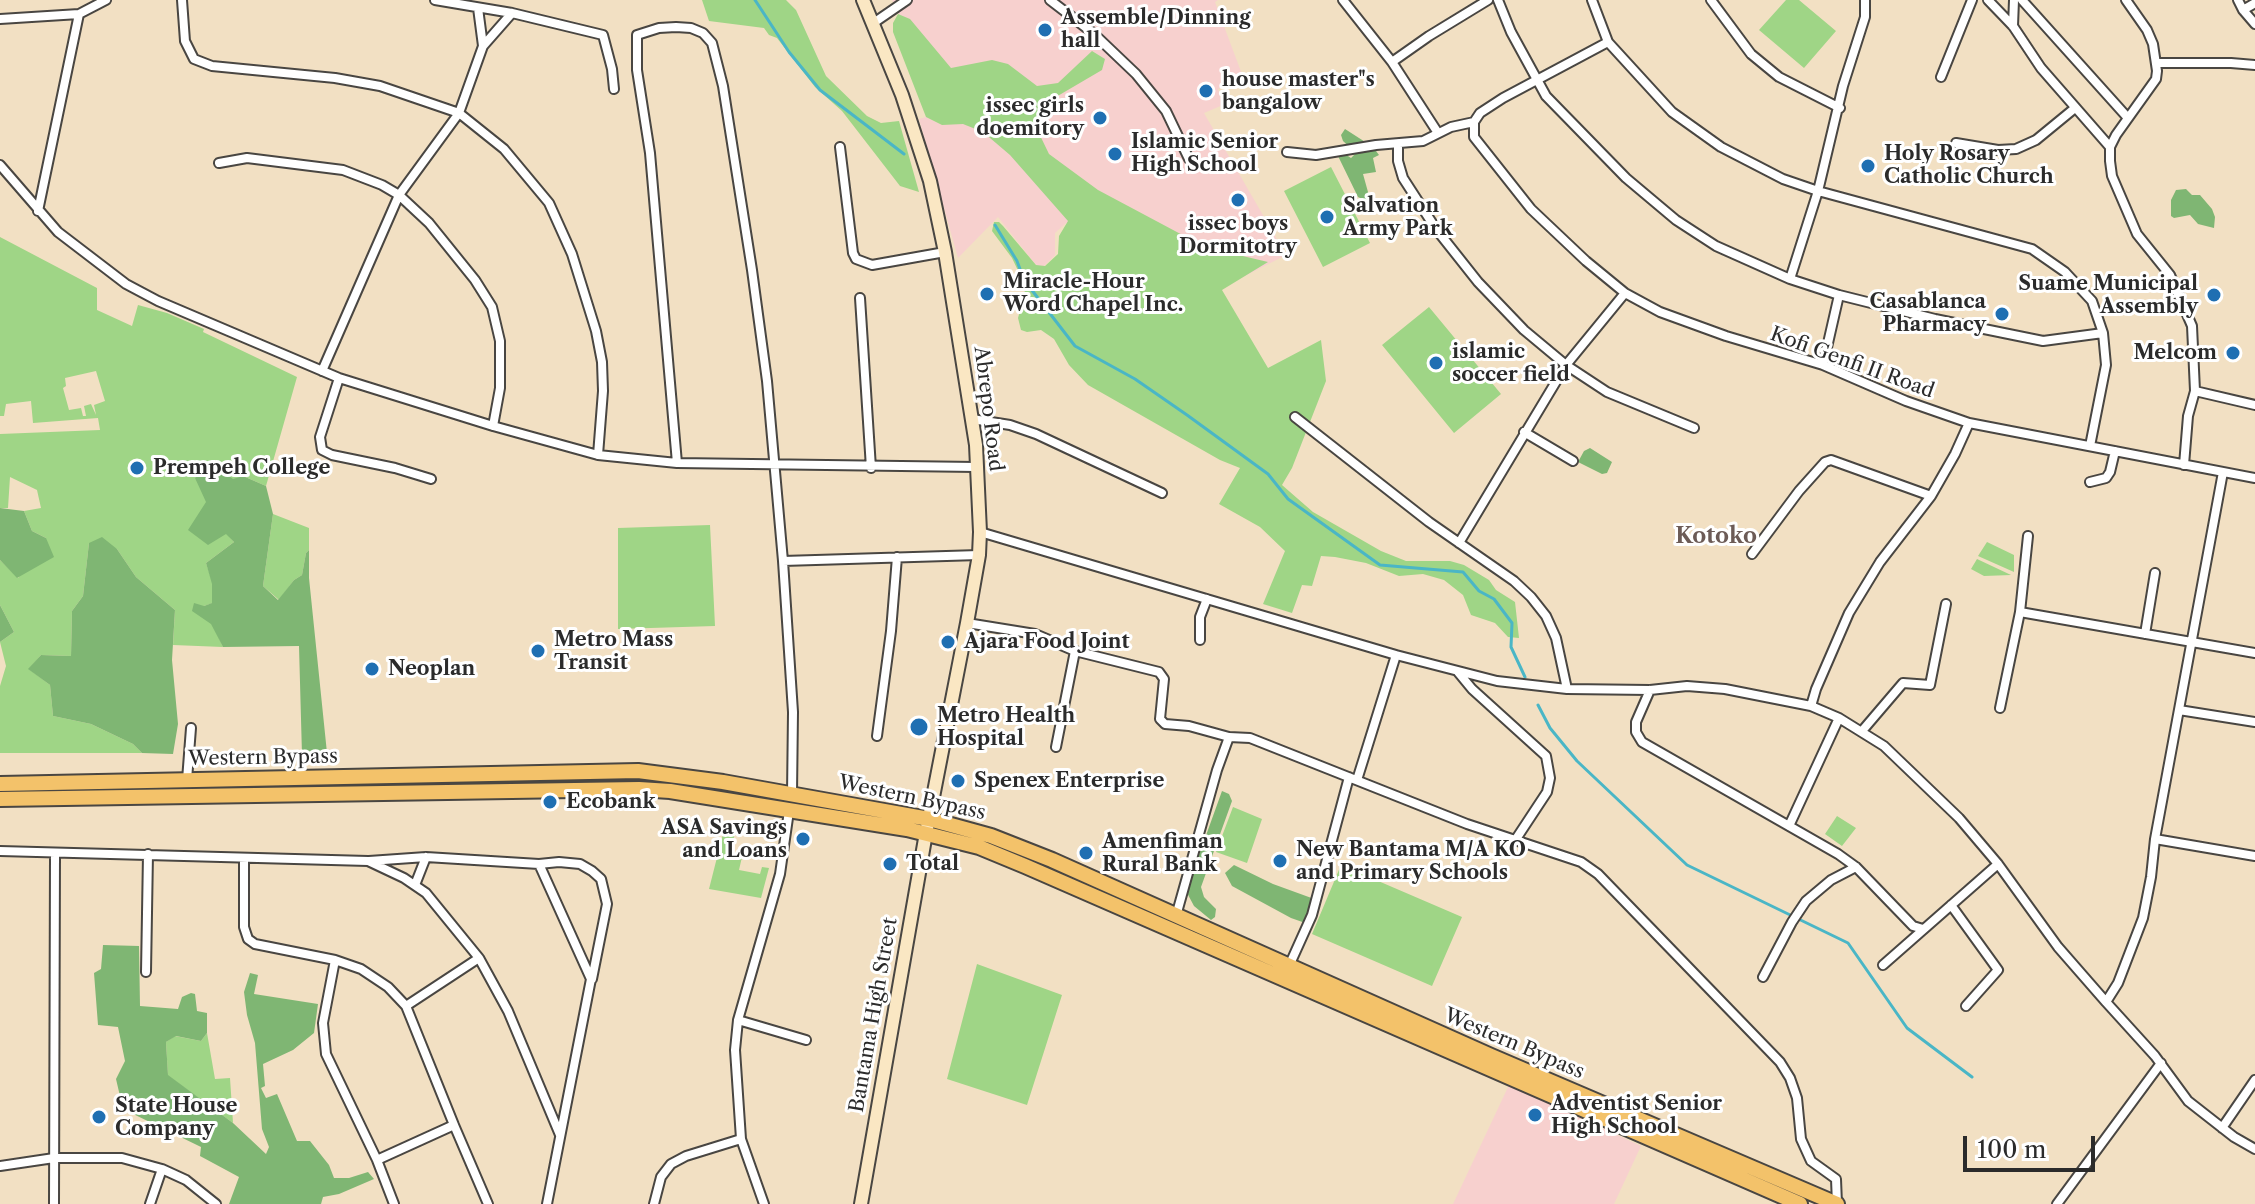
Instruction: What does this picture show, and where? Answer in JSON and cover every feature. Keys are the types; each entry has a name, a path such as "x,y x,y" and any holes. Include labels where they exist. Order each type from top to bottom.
{"highway":[{"name":"Western Bypass","path":"0,784 625,772 671,774 792,794 927,826 979,847 1800,1204"},
{"path":"625,772 628,788"},
{"name":"Western Bypass","path":"0,799 628,788 670,791 789,811 991,836 1837,1204"}],"main road":[{"name":"Abrepo Road","path":"863,0 916,135 930,181 945,252 972,419 976,467 979,555 927,826"},
{"name":"Bantama High Street","path":"861,1204 927,826"}],"street":[{"path":"0,19 79,14 106,0"},
{"path":"182,0 185,41 194,59 212,66 335,78 380,86 459,113 504,149 549,203 572,254 596,331 603,391 598,455"},
{"path":"435,0 512,13 603,35 614,89"},
{"path":"872,24 907,0"},
{"path":"1050,0 1093,33 1136,74 1166,111 1189,159"},
{"path":"1343,0 1392,62 1438,133"},
{"path":"1392,62 1488,0"},
{"path":"1498,0 1546,96 1626,178 1676,220 1716,246 1790,279 1935,319 2043,341 2103,333"},
{"path":"1592,0 1608,42 1672,112 1698,132 1783,179 2032,249 2065,272 2092,301 2103,333 2106,365 2090,446"},
{"path":"1711,0 1751,54 1779,77 1840,108"},
{"path":"1790,279 1818,191 1843,86 1865,17 1865,0"},
{"path":"1941,77 1972,0"},
{"path":"1988,0 2013,26 2041,68 2110,147"},
{"path":"2013,26 2014,0"},
{"path":"2022,0 2128,118"},
{"path":"2126,0 2147,30 2158,63 2156,79 2110,147 2112,176 2137,234 2170,275 2192,326 2195,391 2188,416 2184,465"},
{"path":"2238,0 2255,24"},
{"path":"2243,10 2255,3"},
{"path":"478,8 483,46"},
{"path":"322,371 399,195 459,113 483,46 512,13"},
{"path":"38,211 79,14"},
{"path":"677,463 650,153 637,70 637,35 659,28 676,27 703,33 712,43 723,86 767,381 793,712 792,794"},
{"path":"1287,152 1316,155 1423,141 1461,123 1474,122 1480,113 1503,98 1608,42"},
{"path":"2158,63 2255,65"},
{"path":"1956,143 1998,150 2016,149 2036,140 2075,108"},
{"name":"Kofi Genfi II Road","path":"1474,122 1474,137 1531,209 1625,293 1660,312 1726,336 1823,365 1906,401 1969,423 2255,478"},
{"path":"1398,144 1398,161 1403,178 1436,229 1478,282 1524,330 1566,365 1607,392 1694,428"},
{"path":"840,147 856,259 872,265 945,252"},
{"path":"219,163 247,158 343,170 399,195 429,223 492,307 500,341 500,388 493,426"},
{"path":"0,165 58,232 137,290 339,378 493,426 598,455 677,463 871,468 976,467"},
{"path":"1459,543 1566,365 1625,293"},
{"path":"1823,365 1839,295"},
{"path":"860,298 871,468"},
{"path":"339,378 320,437 322,450 431,479"},
{"path":"2195,391 2255,405"},
{"path":"1295,417 1459,543 1514,581 1531,597 1546,616 1556,638 1567,689"},
{"path":"972,419 1010,425 1036,434 1162,493"},
{"path":"1811,706 1849,613 1880,562 1931,496 1969,423"},
{"path":"1524,432 1573,461"},
{"path":"2090,482 2106,478 2115,451"},
{"path":"1752,554 1776,519 1825,462 1831,460 1931,496"},
{"path":"2106,1002 2118,983 2143,918 2223,472"},
{"path":"980,532 1396,655 1497,681 1567,689 1650,690 1687,686 1725,689 1811,706 1839,718 1884,746 1949,807 1998,864 2058,947 2161,1063 2188,1101 2255,1149"},
{"path":"2000,708 2020,612 2028,536"},
{"path":"783,561 979,555"},
{"path":"877,736 897,557"},
{"path":"2145,634 2155,573"},
{"path":"1200,640 1200,617 1207,599"},
{"path":"1862,731 1903,683 1930,685 1946,604"},
{"path":"2020,612 2255,653"},
{"path":"967,623 1035,634 1075,651 1159,672 1164,679 1160,719 1165,724 1189,726 1229,737 1250,738 1467,824 1581,862 1598,874 1780,1062 1797,1098 1801,1139 1811,1161 1836,1179 1837,1204"},
{"path":"1056,747 1075,651"},
{"path":"1289,966 1312,915 1353,778 1396,655"},
{"path":"1458,672 1472,689 1546,756 1550,778 1547,792 1516,839"},
{"path":"1650,690 1636,722 1636,732 1642,742 1824,845 1856,867 1913,926 1923,929"},
{"path":"2179,710 2255,722"},
{"path":"1789,826 1839,718"},
{"path":"187,780 191,728"},
{"path":"1176,916 1229,737"},
{"path":"764,1204 741,1139 735,1050 738,1020 780,874 789,811"},
{"path":"2155,839 2255,856"},
{"path":"0,851 368,861 426,857 539,864 559,862 580,864 592,871 601,879 607,904 547,1204"},
{"path":"54,1204 55,854"},
{"path":"146,972 148,854"},
{"path":"415,885 426,857"},
{"path":"244,858 244,927 248,939 255,944 335,960 361,969 406,1006 488,1204"},
{"path":"368,861 415,885 436,904 479,958 508,1011 560,1135"},
{"path":"539,864 591,979"},
{"path":"1883,965 1998,864"},
{"path":"1763,977 1798,911 1831,880 1856,867"},
{"path":"1951,905 1998,970 1996,976 1966,1006"},
{"path":"406,1006 479,958"},
{"path":"335,960 323,1023 326,1054 377,1160 394,1204"},
{"path":"738,1020 806,1040"},
{"path":"2057,1204 2161,1063"},
{"path":"2222,1128 2255,1080"},
{"path":"377,1160 454,1125"},
{"path":"654,1204 661,1177 671,1164 686,1156 741,1139"},
{"path":"0,1166 54,1158 122,1158 162,1169 186,1180 216,1204"},
{"path":"150,1204 162,1169"}],"shaded area":[{"name":"Islamic Senior High School","path":"892,0 1218,0 1215,2 1243,77 1218,89 1223,105 1204,113 1286,255 1165,317 1066,223 1055,233 1055,255 1040,270 998,217 958,258 919,119 926,117 942,125"},
{"name":"Adventist Senior High School","path":"1509,1085 1641,1146 1614,1204 1453,1204"}],"green space":[{"path":"702,0 786,0 796,10 826,76 867,116 881,123 899,121 919,192 900,186 842,111 815,87 777,38 769,35 764,28 709,21"},
{"path":"1786,0 1799,0 1836,31 1804,68 1759,30"},
{"path":"898,14 910,19 951,68 992,60 1008,64 1037,86 1058,83 1092,51 1105,59 1102,70 1044,104 1034,123 1049,154 1098,190 1205,247 1268,262 1222,290 1268,368 1321,340 1326,381 1292,468 1282,485 1313,512 1381,551 1406,561 1450,561 1464,565 1489,580 1496,590 1515,602 1519,638 1508,637 1495,623 1471,615 1463,595 1444,580 1423,574 1399,576 1366,563 1335,557 1321,556 1312,586 1302,585 1292,613 1263,604 1285,551 1260,527 1219,504 1240,468 1220,460 1088,385 1069,365 1054,339 1041,330 1021,330 1018,318 1025,293 1022,279 1012,258 992,231 994,222 1003,226 1036,265 1045,266 1058,254 1059,236 1068,221 1010,155 983,132 963,124 942,125 926,117 893,32 893,23"},
{"path":"1345,129 1373,147 1379,155 1373,158 1376,172 1363,174 1368,192 1366,201 1358,197 1338,156 1345,154 1351,158 1356,153 1343,141 1341,135"},
{"name":"Salvation Army Park","path":"1331,167 1370,243 1323,267 1284,191"},
{"path":"2186,189 2192,195 2200,195 2212,209 2214,228 2198,224 2190,215 2171,216 2171,200 2176,190"},
{"name":"Prempeh College","path":"0,237 97,288 97,310 132,326 138,305 167,313 297,377 266,486 243,476 227,534 234,542 206,563 213,584 213,603 204,606 223,647 173,645 175,610 136,577 117,549 89,543 83,596 72,611 71,656 41,655 29,669 50,685 53,716 91,724 133,744 142,753 0,753 0,686 6,666 0,642 14,632 0,605 0,560 18,578 46,538 32,531 24,511 41,508 37,490 10,477 8,508 0,508 0,434 100,430 98,418 33,423 31,401 6,404 4,416 0,416","holes":["96,371 105,401 94,405 96,415 91,404 84,406 86,416 83,416 81,408 69,410 63,388 66,386 65,378"]},
{"name":"islamic soccer field","path":"1429,307 1501,394 1454,433 1382,345"},
{"path":"1590,448 1612,462 1607,473 1602,474 1578,462 1584,451"},
{"path":"215,465 233,479 243,476 266,486 273,514 263,586 278,600 302,575 309,550 309,578 327,753 302,755 299,646 223,647 211,624 192,611 194,603 204,606 212,603 212,584 206,563 234,542 226,534 208,545 188,530 206,502 195,478"},
{"path":"0,508 24,511 32,531 46,538 54,557 17,578 0,560"},
{"path":"273,514 309,528 309,550 302,575 294,580 279,600 263,586"},
{"path":"710,525 715,626 618,629 618,528"},
{"path":"102,537 117,549 136,577 175,610 172,660 178,724 173,754 142,753 133,744 91,724 53,716 50,685 28,669 41,655 71,656 72,611 83,596 89,543"},
{"path":"1987,542 2014,555 2014,572 1978,556"},
{"path":"1977,559 2011,575 1984,576 1971,569"},
{"path":"0,605 14,632 0,642"},
{"path":"1222,791 1229,794 1232,801 1201,887 1204,897 1216,909 1215,917 1211,920 1194,906 1186,891"},
{"path":"1233,807 1262,819 1247,863 1216,852"},
{"path":"1837,816 1856,828 1842,846 1825,834"},
{"path":"725,826 736,828 730,855 742,857 739,870 760,874 762,867 769,868 761,898 709,889"},
{"path":"1234,865 1317,900 1316,921 1311,925 1291,918 1232,886 1225,873"},
{"path":"1341,865 1462,917 1432,986 1312,934"},
{"path":"103,945 139,946 140,1006 178,1009 182,997 195,994 197,1011 207,1013 207,1033 201,1041 176,1036 166,1042 168,1075 233,1123 266,1154 269,1147 262,1129 255,1043 244,992 250,973 258,975 254,994 318,1004 314,1033 293,1050 263,1064 265,1086 261,1088 266,1098 277,1094 297,1141 310,1141 329,1165 334,1178 349,1178 368,1172 374,1179 339,1194 323,1197 321,1204 229,1204 239,1177 200,1156 201,1147 123,1109 116,1079 125,1061 118,1027 98,1025 94,973 101,969"},
{"path":"977,964 1062,995 1027,1105 947,1079"},
{"path":"207,1033 215,1079 230,1078 233,1123 168,1076 166,1042 175,1036 201,1041"}],"waterway":[{"path":"755,0 789,52 820,90 904,154"},
{"path":"995,225 1017,261 1024,280 1075,346 1135,379 1187,415 1268,474 1288,499 1380,565 1463,572 1479,591 1494,599 1512,623 1511,647 1525,677"},
{"path":"1538,705 1550,728 1577,761 1687,865 1848,943 1907,1028 1972,1077"}],"place":[{"name":"Assemble/Dinning hall","path":"1045,30"},
{"name":"house master\"s bangalow","path":"1206,91"},
{"name":"issec girls doemitory","path":"1100,118"},
{"name":"Islamic Senior High School","path":"1115,154"},
{"name":"Holy Rosary Catholic Church","path":"1868,166"},
{"name":"issec boys Dormitotry","path":"1238,200"},
{"name":"Salvation Army Park","path":"1327,217"},
{"name":"Miracle-Hour Word Chapel Inc.","path":"987,294"},
{"name":"Suame Municipal Assembly","path":"2214,295"},
{"name":"Casablanca Pharmacy","path":"2002,314"},
{"name":"Melcom","path":"2233,353"},
{"name":"islamic soccer field","path":"1436,363"},
{"name":"Prempeh College","path":"137,468"},
{"name":"Ajara Food Joint","path":"948,642"},
{"name":"Metro Mass Transit","path":"538,651"},
{"name":"Neoplan","path":"372,669"},
{"name":"Metro Health Hospital","path":"919,727"},
{"name":"Spenex Enterprise","path":"958,781"},
{"name":"Ecobank","path":"550,802"},
{"name":"ASA Savings and Loans","path":"803,839"},
{"name":"Amenfiman Rural Bank","path":"1086,853"},
{"name":"New Bantama M/A KO and Primary Schools","path":"1280,861"},
{"name":"Total","path":"890,864"},
{"name":"Adventist Senior High School","path":"1535,1115"},
{"name":"State House Company","path":"99,1117"}],"district":[{"name":"Kotoko","path":"1716,537"}]}
